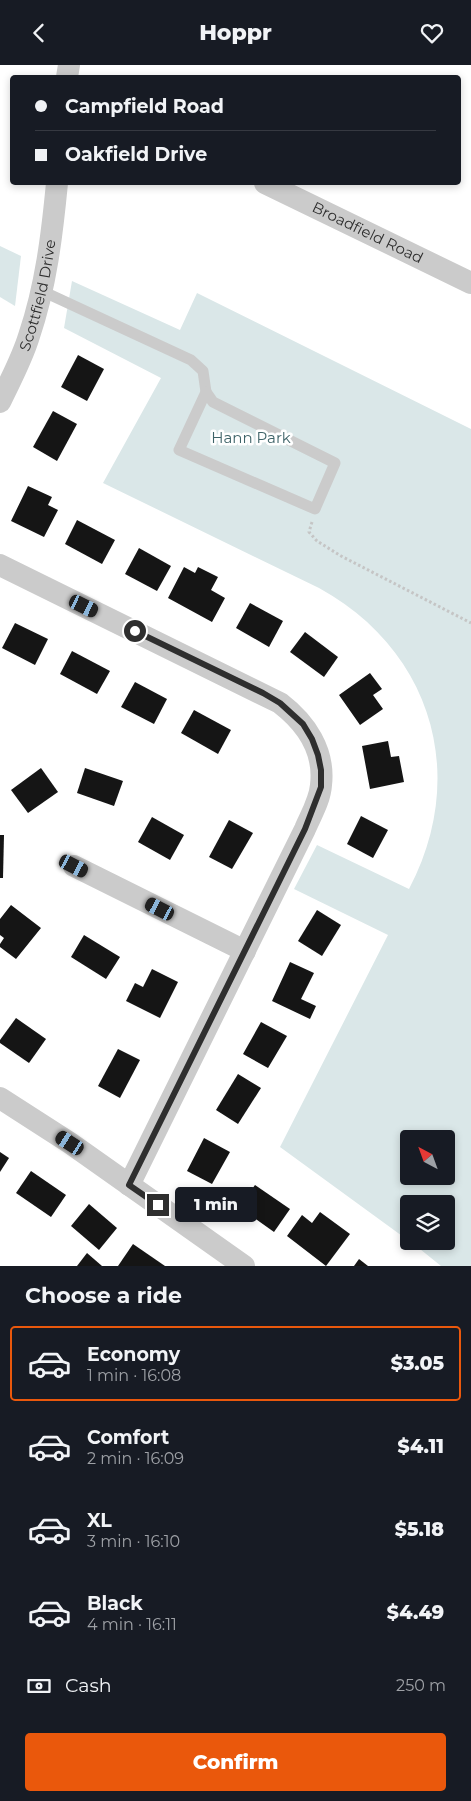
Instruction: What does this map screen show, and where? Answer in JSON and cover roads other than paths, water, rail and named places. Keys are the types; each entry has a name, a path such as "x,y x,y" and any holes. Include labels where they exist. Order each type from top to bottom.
{"street":[{"name":"Scottfield Drive","path":"0,402 29,338 42,291 53,224 57,185"},
{"name":"Broadfield Road","path":"269,185 471,283"},
{"path":"0,565 280,703 303,724 312,739 318,755 321,770 321,787 305,829 129,1185"},
{"path":"74,866 244,951"},
{"path":"0,1098 70,1143 244,1266"}],"lane":[{"path":"42,291 191,359 203,371 206,392 213,402 335,463 316,509 179,450 206,392"}],"park label":[{"name":"Hann Park","path":"251,438"}]}
